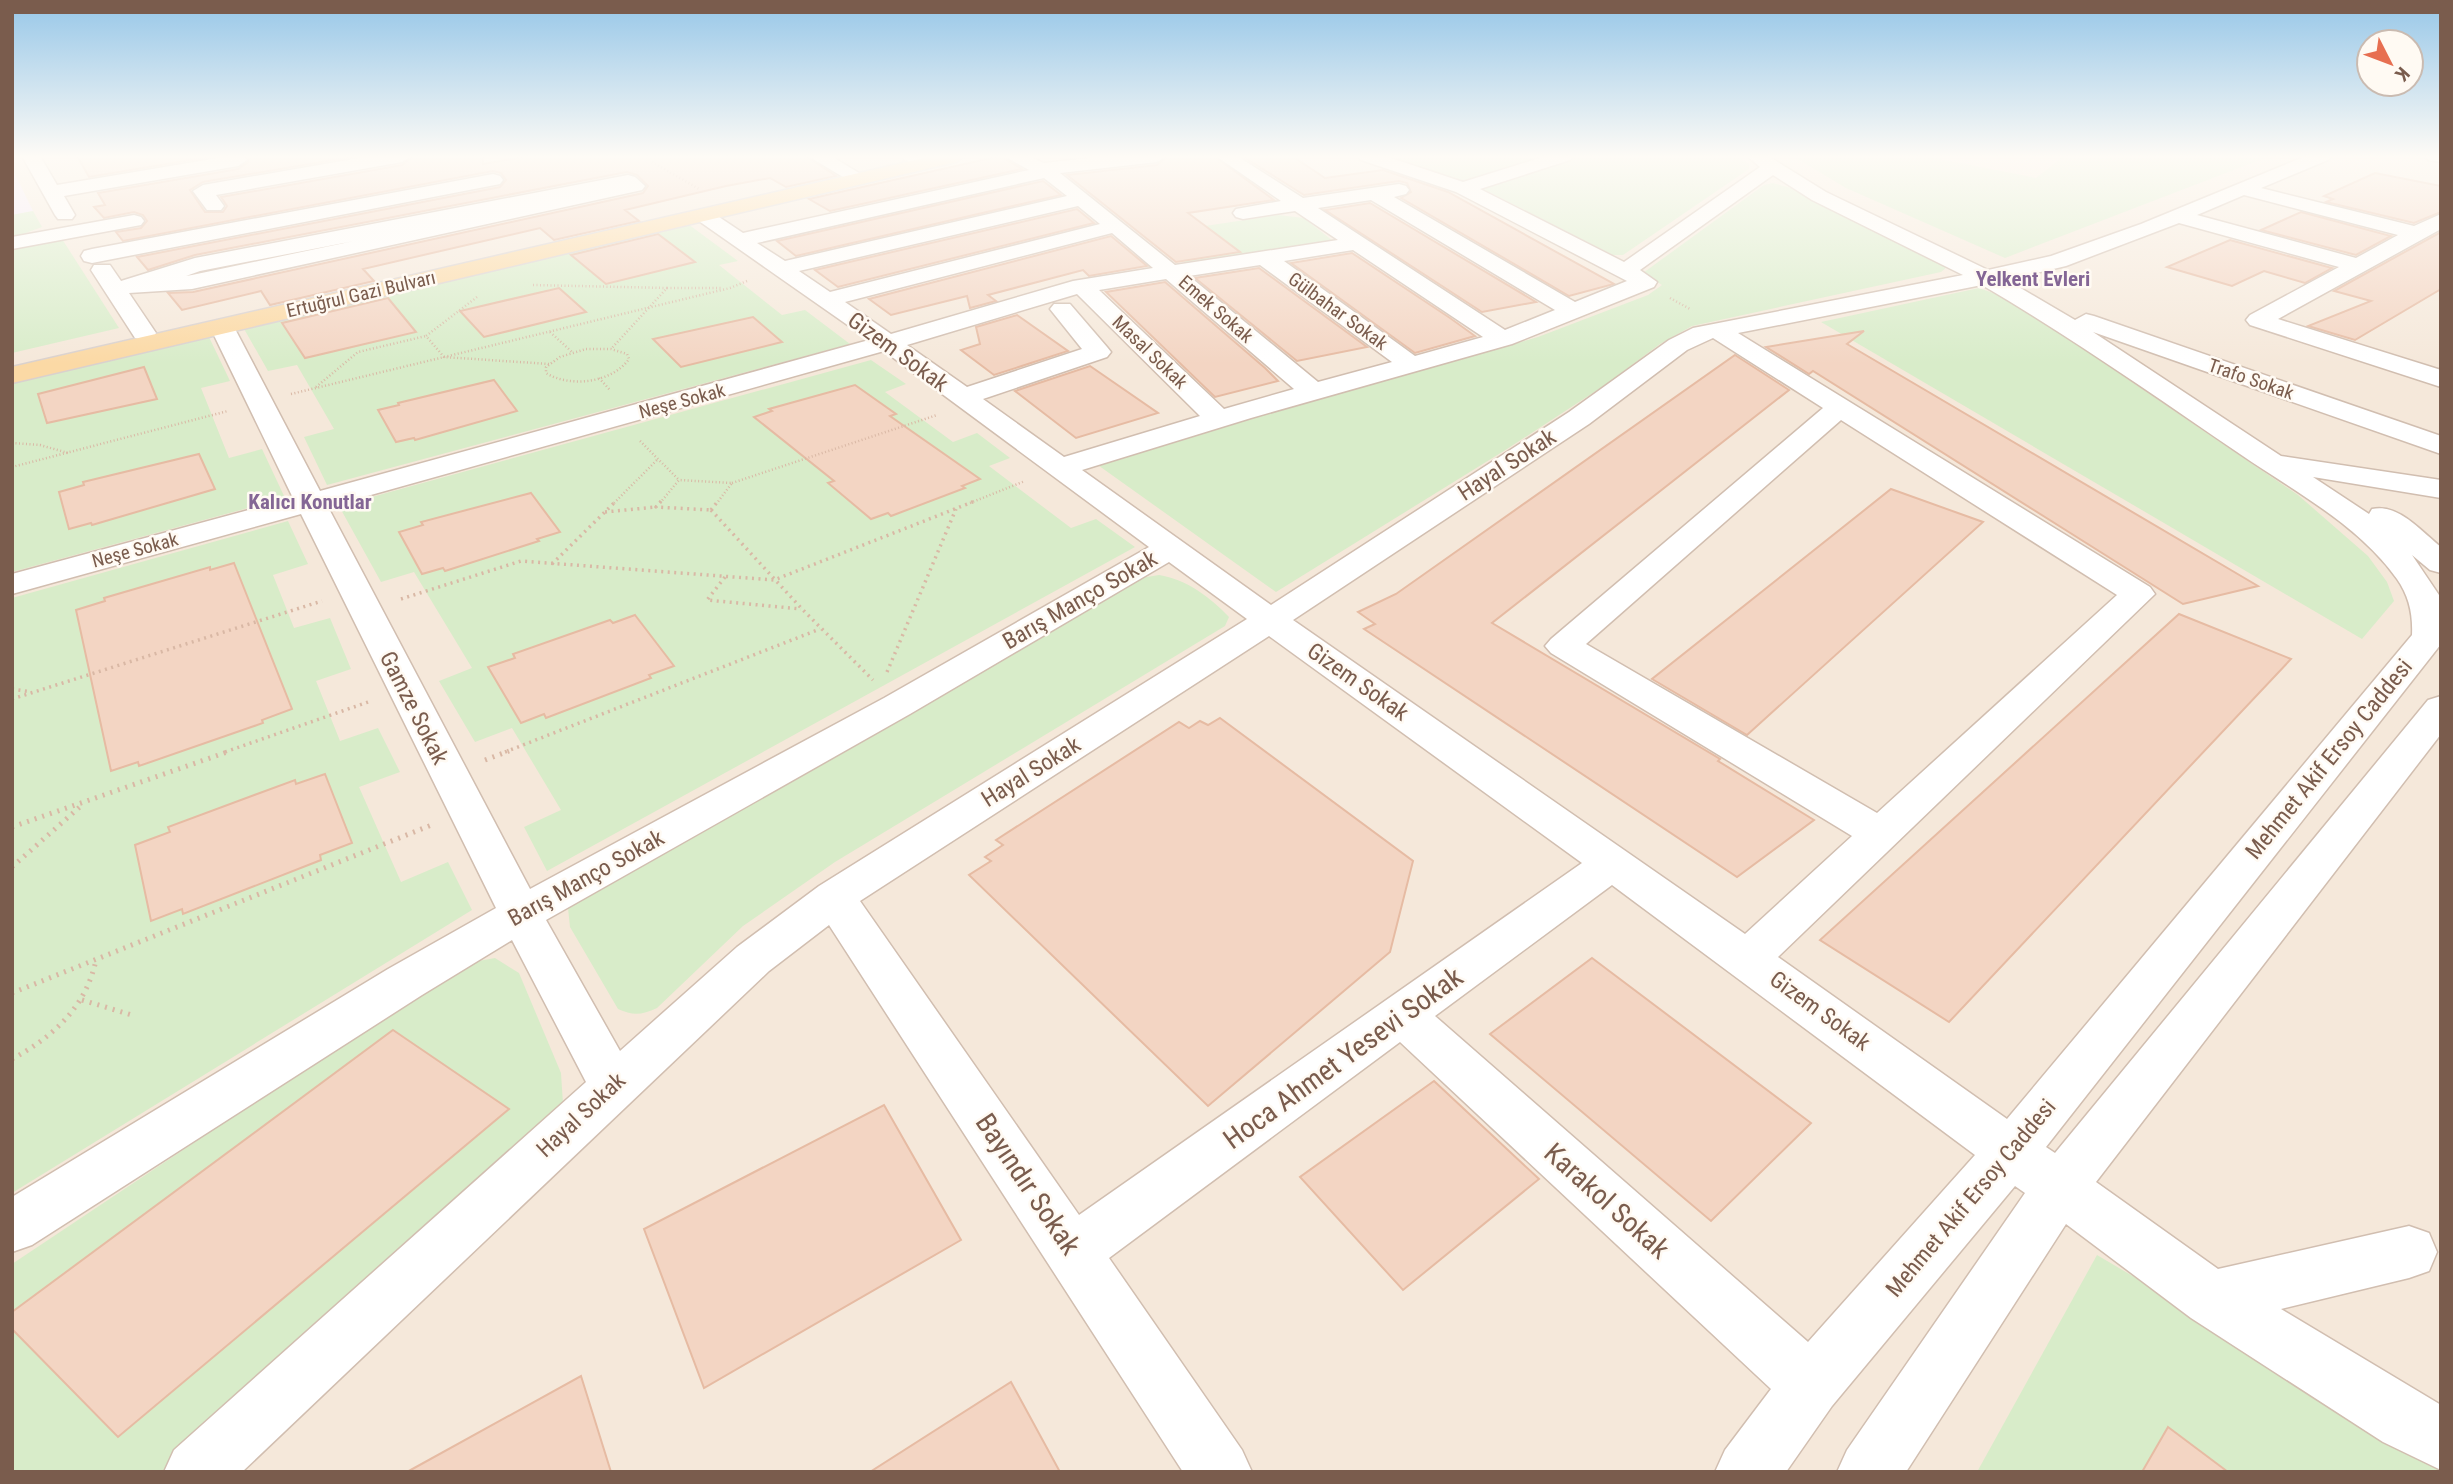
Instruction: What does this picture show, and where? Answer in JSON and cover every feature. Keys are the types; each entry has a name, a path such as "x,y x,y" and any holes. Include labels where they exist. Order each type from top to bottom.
{"main road":[{"name":"Ertuğrul Gazi Bulvarı","path":"12,363 634,225"},
{"name":"Ertuğrul Gazi Bulvarı","path":"12,375 643,225"}],"street":[{"path":"71,225 144,333"},
{"path":"12,243 113,225"},
{"path":"92,256 254,225"},
{"path":"138,285 195,265 400,225"},
{"path":"115,289 192,282 454,225"},
{"name":"Gizem Sokak","path":"725,225 732,235 886,341 1270,620 1747,958 2013,1150 2211,1298 2405,1420 2441,1439"},
{"path":"732,235 762,225"},
{"path":"732,235 778,225"},
{"path":"780,269 969,225"},
{"path":"1330,225 1503,339"},
{"path":"1428,225 1574,311"},
{"path":"1534,225 1635,277"},
{"path":"1058,468 1219,419 1503,339 1574,311 1635,277 1693,225"},
{"name":"Mehmet Akif Ersoy Caddesi","path":"1898,225 2073,320 2316,469 2385,518 2441,563"},
{"path":"1995,276 2093,249 2154,225"},
{"path":"2212,225 2358,265"},
{"path":"2386,225 2417,233"},
{"path":"2431,225 2258,320 2441,379"},
{"path":"824,300 1116,226"},
{"name":"Emek Sokak","path":"1116,226 1313,392"},
{"name":"Neşe Sokak","path":"12,584 618,418 1082,285 1357,243"},
{"name":"Gülbahar Sokak","path":"1264,257 1412,365"},
{"name":"Hayal Sokak","path":"196,1472 612,1085 753,959 834,897 1270,620 1579,418 1689,338 1721,329 1995,276"},
{"name":"Masal Sokak","path":"1082,285 1219,419"},
{"path":"966,401 1098,352 1062,309"},
{"name":"Mehmet Akif Ersoy Caddesi","path":"1747,1472 1811,1385 2013,1150 2429,636 2431,620 2428,603 2396,557 2357,520 2073,320"},
{"name":"Trafo Sokak","path":"2073,320 2441,446"},
{"name":"Gamze Sokak","path":"222,327 263,401 310,502 519,915 612,1085"},
{"path":"1721,329 2138,594 1747,958"},
{"path":"1840,407 1563,646 1881,834"},
{"path":"2272,462 2441,489"},
{"name":"Barış Manço Sokak","path":"12,1227 405,982 888,697 1170,548"},
{"path":"1869,1472 2061,1186 2441,708"},
{"name":"Hoca Ahmet Yesevi Sokak","path":"1074,1251 1612,863"},
{"name":"Bayındır Sokak","path":"834,897 1220,1472"},
{"name":"Karakol Sokak","path":"1403,1016 1811,1385"},
{"path":"2211,1298 2409,1252"}],"path":[{"path":"476,267 494,284"},
{"path":"12,467 263,401 730,288 780,269"},
{"path":"1635,277 1721,329"},
{"path":"313,389 358,352 426,335 494,284 730,288"},
{"path":"611,349 667,288"},
{"path":"549,331 573,352"},
{"path":"426,335 444,357 549,364 573,352 611,349 627,354 629,359 627,364 599,378 558,380 546,373 549,364"},
{"path":"618,418 679,480 732,483 966,401"},
{"path":"12,443 52,447 69,453"},
{"path":"552,564 658,458"},
{"path":"12,699 360,601 521,561 774,580 1058,468"},
{"path":"656,507 679,480"},
{"path":"711,510 732,483"},
{"path":"603,513 656,507 711,510 820,629 888,697 956,508"},
{"path":"725,576 707,600 802,609"},
{"path":"448,774 820,629"},
{"path":"12,689 32,692"},
{"path":"12,827 405,689"},
{"path":"12,867 85,802"},
{"path":"12,993 467,811"},
{"path":"12,1059 46,1039 68,1018 92,981 96,960"},
{"path":"82,1000 135,1016"}],"shaded area":[{"path":"12,225 2441,225 2441,1472 12,1472"}],"green space":[{"path":"12,225 42,227 12,238"},
{"path":"690,225 738,261 719,265 782,315 805,310 850,344 327,485 304,437 334,429 297,365 268,371 243,327"},
{"path":"1313,225 1333,241 1197,264 1175,260 1205,226"},
{"path":"1554,225 1667,225 1623,255 1613,255"},
{"path":"1709,225 1867,225 1947,267 1941,272 1692,326 1660,344 1605,385 1507,449 1276,592 1095,463 1538,337 1648,295 1662,285 1643,273"},
{"path":"1931,225 2090,225 2005,258"},
{"path":"62,239 119,328 12,353 12,248"},
{"path":"1979,288 2010,299 2298,495 2368,556 2387,582 2394,601 2362,639 1821,322"},
{"path":"208,335 230,381 201,388 229,458 262,449 285,498 12,572 12,381"},
{"path":"871,360 906,384 885,392 953,442 977,433 1010,458 989,466 1071,528 1096,519 1135,547 547,871 524,827 561,810 512,728 475,742 439,681 472,668 414,572 381,582 339,506"},
{"path":"288,521 308,564 273,575 294,628 330,618 351,669 316,681 340,741 378,728 400,772 359,787 401,882 448,862 472,910 12,1193 12,598"},
{"path":"1159,575 1179,580 1206,596 1229,617 1225,626 835,862 743,926 657,1008 638,1014 618,1009 570,927 568,908 580,895 1129,580"},
{"path":"495,958 519,973 561,1073 563,1104 168,1472 12,1472 12,1264 441,978 467,963"},
{"path":"2097,1255 2441,1464 2441,1472 1977,1472"}],"building":[{"path":"143,225 206,225 123,241 116,232 141,228"},
{"path":"302,225 350,225 195,255 148,270 137,257"},
{"path":"496,225 620,225 554,240 540,228 363,269 374,281 270,305 261,291 182,310 168,293 193,292"},
{"path":"847,225 930,225 796,256 777,241"},
{"path":"1007,225 1085,225 838,287 815,270"},
{"path":"1130,225 1204,225 1240,252 1176,262"},
{"path":"1348,225 1407,225 1536,302 1482,312"},
{"path":"1448,225 1508,225 1614,284 1569,296"},
{"path":"2272,225 2351,225 2391,236 2356,255 2261,230"},
{"path":"2441,232 2441,289 2355,340 2308,326 2371,301 2334,291"},
{"path":"658,234 695,262 606,284 571,255"},
{"path":"1111,236 1147,266 1089,276 1083,270 988,295 996,301 970,308 967,296 891,315 869,299"},
{"path":"2230,240 2332,268 2305,283 2264,271 2232,286 2167,267"},
{"path":"1352,253 1475,336 1415,353 1291,263"},
{"path":"1259,268 1367,347 1297,361 1195,278"},
{"path":"1165,282 1278,381 1215,397 1106,292"},
{"path":"559,288 586,312 484,337 460,311"},
{"path":"388,298 416,332 305,358 282,323"},
{"path":"1017,315 1068,351 994,375 961,350 980,344 976,327"},
{"path":"753,317 782,342 681,367 653,339"},
{"path":"1864,331 1847,344 2258,586 2183,604 1813,371 1809,374 1766,347"},
{"path":"1735,355 1789,390 1492,623 1720,759 1718,761 1814,820 1737,877 1364,629 1375,624 1358,612 1396,594"},
{"path":"1090,366 1158,413 1076,438 1015,391"},
{"path":"144,367 157,399 47,423 38,394"},
{"path":"494,380 517,411 415,440 396,442 378,410 399,405 398,403"},
{"path":"855,385 896,414 890,416 980,479 962,486 965,488 891,516 888,513 871,519 828,483 834,481 754,417 772,411 769,409"},
{"path":"199,454 215,489 92,525 91,523 69,529 59,492 84,485 83,482"},
{"path":"1891,489 1983,522 1747,735 1652,679"},
{"path":"531,493 560,532 445,571 443,568 422,574 399,532 423,525 421,522"},
{"path":"234,563 292,709 262,720 263,723 139,766 138,762 111,771 76,610 105,601 104,598 210,567 210,570"},
{"path":"2179,614 2291,659 1949,1022 1820,940"},
{"path":"635,615 674,666 649,675 651,678 546,718 544,714 521,723 488,667 515,658 513,654 610,620 613,623"},
{"path":"1220,718 1413,861 1390,952 1208,1106 969,875 991,861 985,857 1003,845 996,840 1179,722 1189,728 1200,721 1208,725"},
{"path":"325,774 352,843 320,855 321,860 183,914 182,909 151,921 135,845 170,832 168,827 295,780 296,784"},
{"path":"1592,958 1811,1123 1711,1221 1490,1034"},
{"path":"393,1030 509,1109 118,1437 12,1329 12,1312"},
{"path":"1434,1081 1539,1179 1403,1290 1300,1177"},
{"path":"884,1105 961,1240 704,1388 644,1229"},
{"path":"581,1376 611,1472 407,1472"},
{"path":"1011,1382 1060,1472 870,1472"},
{"path":"2168,1427 2228,1472 2142,1472"}],"district":[{"name":"Yelkent Evleri","path":"2033,279"},
{"name":"Kalıcı Konutlar","path":"310,502"}]}
